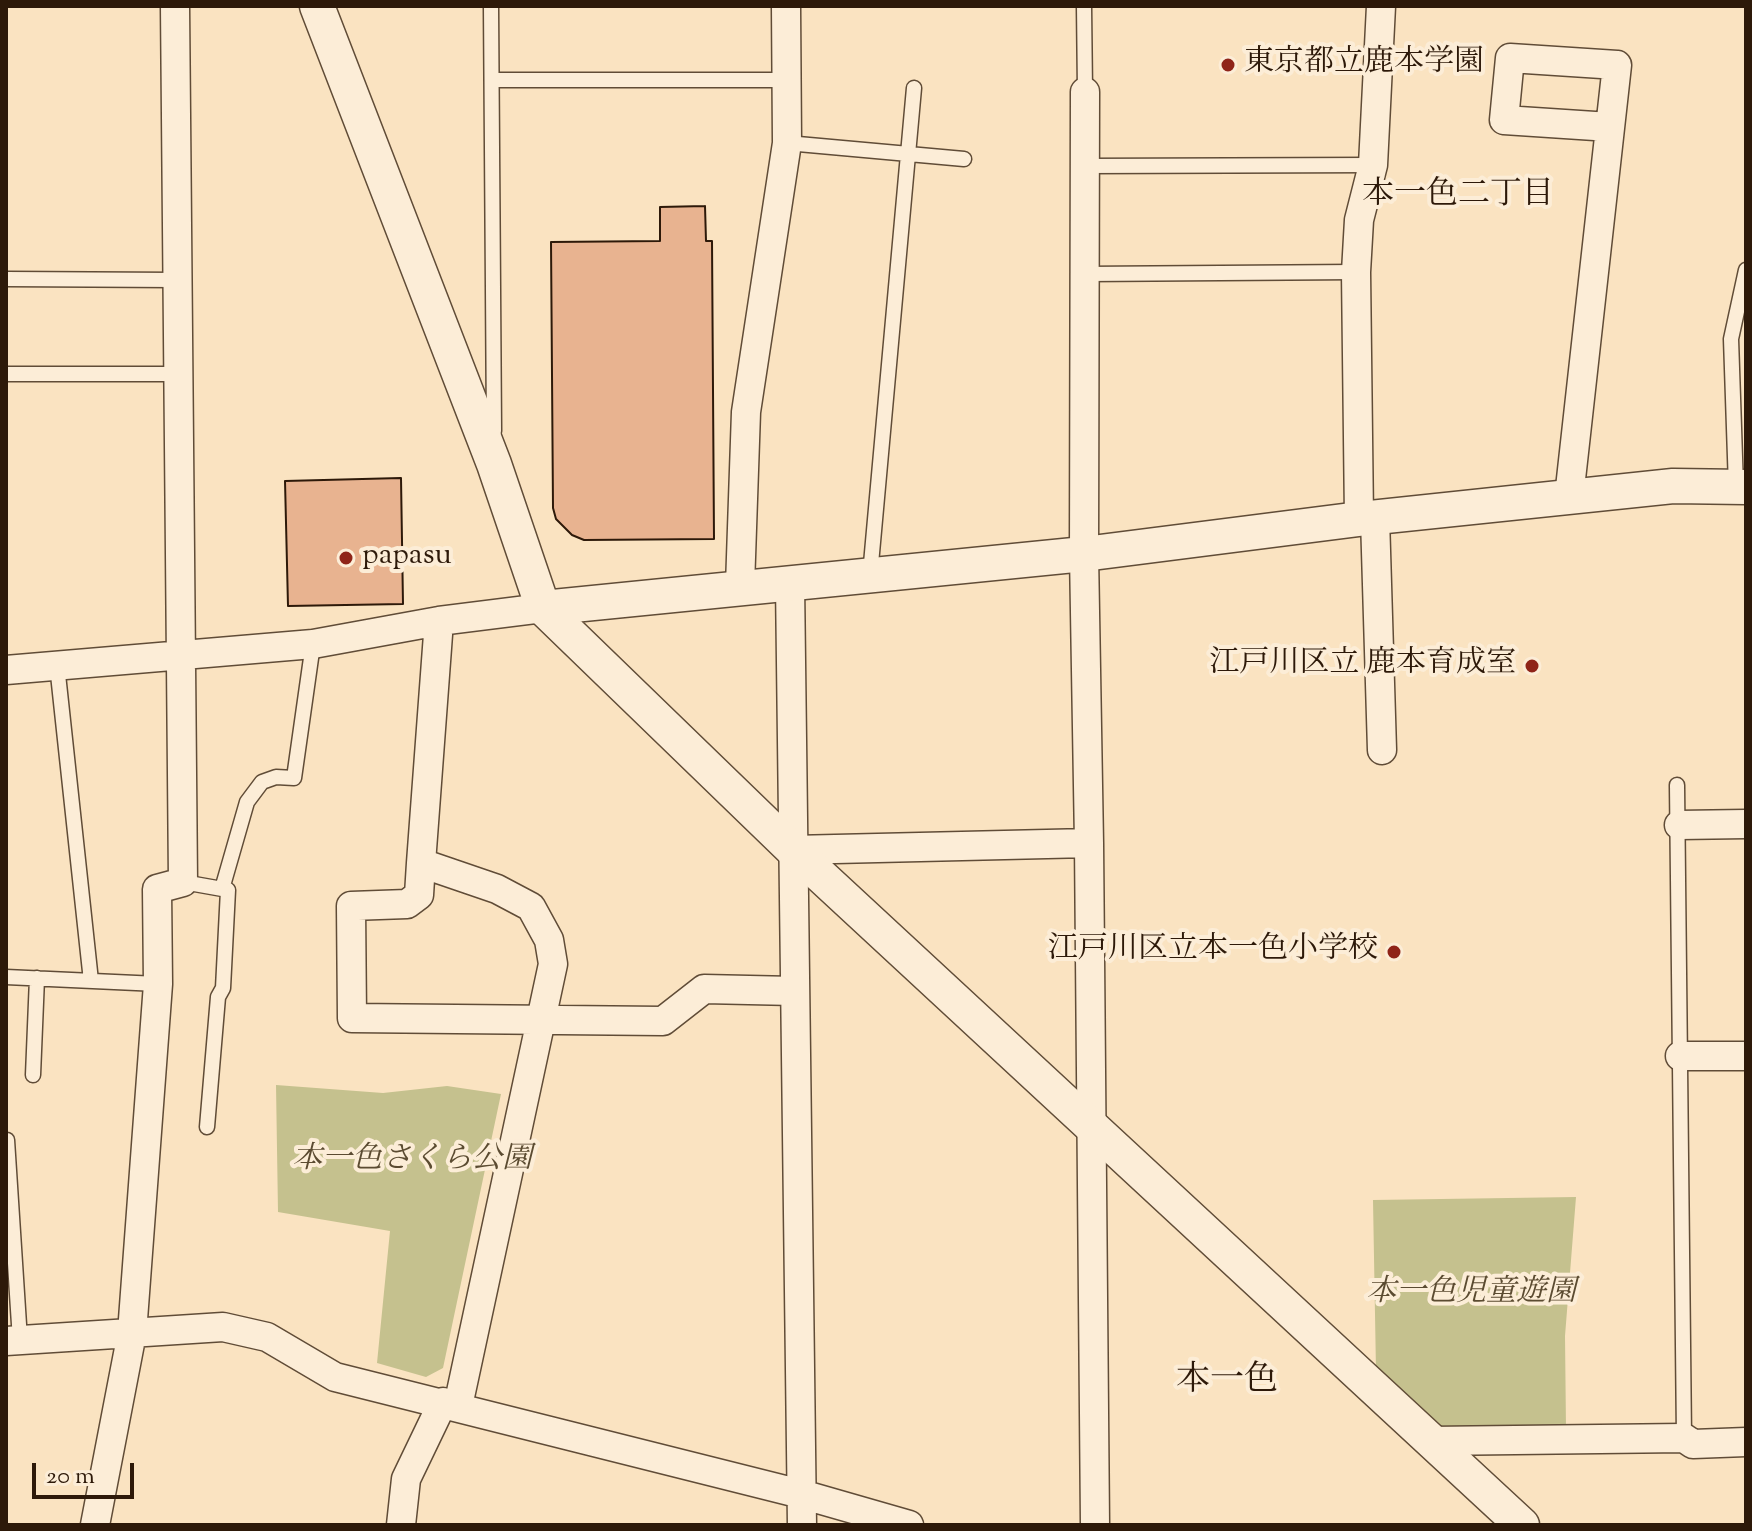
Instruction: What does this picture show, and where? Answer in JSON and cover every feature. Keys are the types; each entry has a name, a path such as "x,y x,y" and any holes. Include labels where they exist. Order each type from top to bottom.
{"street":[{"path":"95,1525 132,1333 158,984 157,889 183,882 175,6"},
{"path":"317,6 494,464 543,608 793,850 1522,1525"},
{"path":"740,586 746,412 787,143 786,6"},
{"path":"1381,6 1373,165 1359,220 1356,272 1382,750"},
{"path":"1085,92 1084,554 1095,1525"},
{"path":"1569,497 1610,127"},
{"path":"6,670 313,644 439,621 543,608 1084,554 1367,518 1673,486 1741,487"},
{"path":"790,583 802,1525"},
{"path":"439,621 419,895 407,904 351,906 352,1018 663,1021 704,989 794,991"},
{"path":"1679,825 1746,824"},
{"path":"793,850 1089,843"},
{"path":"401,1525 406,1479 451,1404 543,1018 553,964 549,940 531,907 497,889 421,863"},
{"path":"1680,1056 1746,1056"},
{"path":"13,1340 223,1327 267,1337 335,1377 801,1494 909,1525"},
{"path":"1431,1441 1684,1438 1693,1444 1746,1442"}],"lane":[{"path":"491,6 494,464"},
{"path":"1084,6 1085,92"},
{"path":"492,80 786,80"},
{"path":"870,575 914,88"},
{"path":"787,143 964,159"},
{"path":"1086,166 1373,165"},
{"path":"1741,487 1731,339 1746,270"},
{"path":"1086,274 1356,272"},
{"path":"6,279 176,280"},
{"path":"6,374 177,374"},
{"path":"222,889 247,802 262,782 276,777 294,778 313,644"},
{"path":"57,665 91,981"},
{"path":"1677,785 1684,1438"},
{"path":"183,882 228,890 223,988 218,997 207,1127"},
{"path":"6,977 158,984"},
{"path":"33,1075 37,978"},
{"path":"7,1140 13,1340"}],"green space":[{"name":"本一色さくら公園","path":"276,1085 383,1093 447,1086 501,1094 443,1368 426,1377 377,1363 390,1231 278,1212"},
{"name":"本一色児童遊園","path":"1576,1197 1565,1336 1566,1429 1438,1429 1376,1371 1373,1200"}],"building":[{"path":"705,206 706,241 712,241 714,539 584,540 572,535 556,519 553,508 551,242 660,241 660,207"},
{"path":"401,478 403,604 288,606 285,481"}],"place":[{"name":"東京都立鹿本学園","path":"1228,65"},
{"name":"papasu","path":"346,558"},
{"name":"江戸川区立 鹿本育成室","path":"1532,666"},
{"name":"江戸川区立本一色小学校","path":"1394,952"}],"district":[{"name":"本一色二丁目","path":"1458,198"},
{"name":"本一色","path":"1227,1383"}]}
